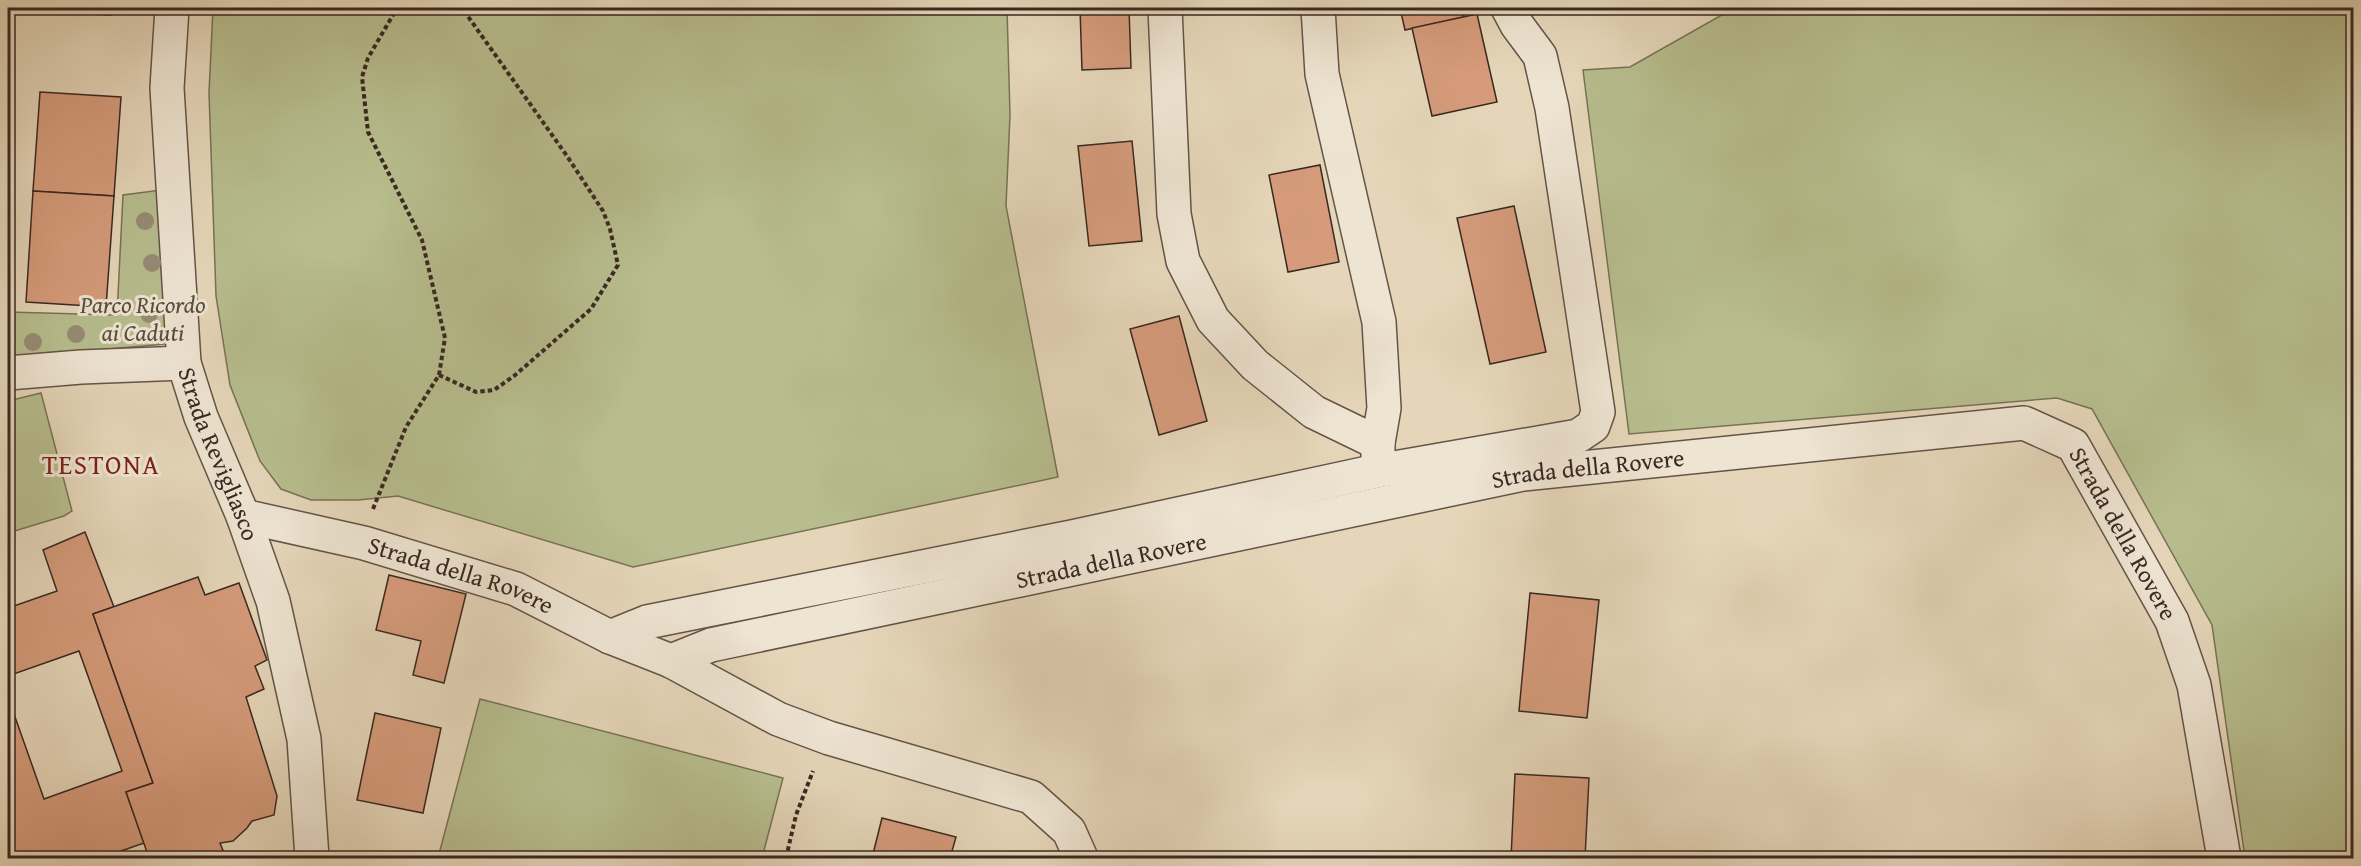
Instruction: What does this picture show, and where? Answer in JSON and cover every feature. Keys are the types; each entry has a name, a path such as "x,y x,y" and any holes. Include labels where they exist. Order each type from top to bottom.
{"street":[{"name":"Strada Revigliasco","path":"172,8 167,88 184,363 201,417 243,516 273,601 304,739 312,858"},
{"path":"1165,8 1174,213 1183,261 1213,320 1255,365 1314,412 1378,457"},
{"path":"1318,8 1322,74 1379,322 1384,408 1378,457"},
{"path":"610,637 647,622 1072,537 1378,457 1578,436 1593,426 1598,411 1552,108 1540,56 1517,25 1508,8"},
{"path":"8,373 81,367 184,363"},
{"name":"Strada della Rovere","path":"671,661 711,645 1522,474 2024,423 2073,445 2172,621 2194,685 2224,858"},
{"name":"Strada della Rovere","path":"243,516 364,543 516,589 610,637 671,661 778,719 830,738 1031,797 1069,831 1081,858"}],"path":[{"path":"364,543 374,508 405,427 439,375 445,338 422,240 368,132 362,77 368,58 397,8"},
{"path":"439,375 476,392 494,390 514,376 591,309 618,265 610,229 603,211 567,156 462,8"},
{"path":"786,858 796,814 830,738"}],"green space":[{"path":"213,8 1007,8 1010,115 1006,206 1058,477 633,567 398,496 358,500 311,500 281,489 260,461 230,385 216,296 209,93"},
{"path":"1734,8 2353,8 2353,858 2245,858 2212,625 2092,409 2057,398 1629,434 1583,70 1630,67"},
{"name":"Parco Ricordo ai Caduti","path":"161,190 169,324 165,344 8,358 8,312 117,315 123,195"},
{"path":"41,393 72,511 64,516 8,533 8,401"},
{"path":"480,699 783,778 762,858 438,858"}],"building":[{"path":"38,8 111,8 111,15 38,12"},
{"path":"1080,8 1129,8 1131,68 1082,70"},
{"path":"1400,8 1461,8 1464,17 1405,30"},
{"path":"1477,14 1497,102 1432,116 1412,28"},
{"path":"40,92 121,97 114,196 33,191"},
{"path":"1132,141 1142,241 1089,246 1078,146"},
{"path":"1320,165 1339,262 1288,272 1269,175"},
{"path":"33,191 114,196 106,307 26,302"},
{"path":"1514,206 1546,352 1490,364 1457,218"},
{"path":"1179,316 1207,421 1159,435 1130,329"},
{"path":"85,532 114,607 93,614 153,783 126,792 144,843 101,858 8,858 8,697 44,799 122,771 79,651 8,676 8,608 57,591 43,550"},
{"path":"389,575 466,594 444,683 413,675 421,641 376,630"},
{"path":"198,577 205,595 239,583 267,660 255,666 264,689 246,697 277,796 274,815 252,821 233,841 220,843 226,858 149,858 126,792 153,783 93,614"},
{"path":"1530,593 1599,600 1587,718 1519,711"},
{"path":"375,713 441,728 423,813 357,800"},
{"path":"1515,774 1589,778 1585,858 1511,858"},
{"path":"882,818 956,837 950,858 872,858"}],"district":[{"name":"TESTONA","path":"101,465"}]}
